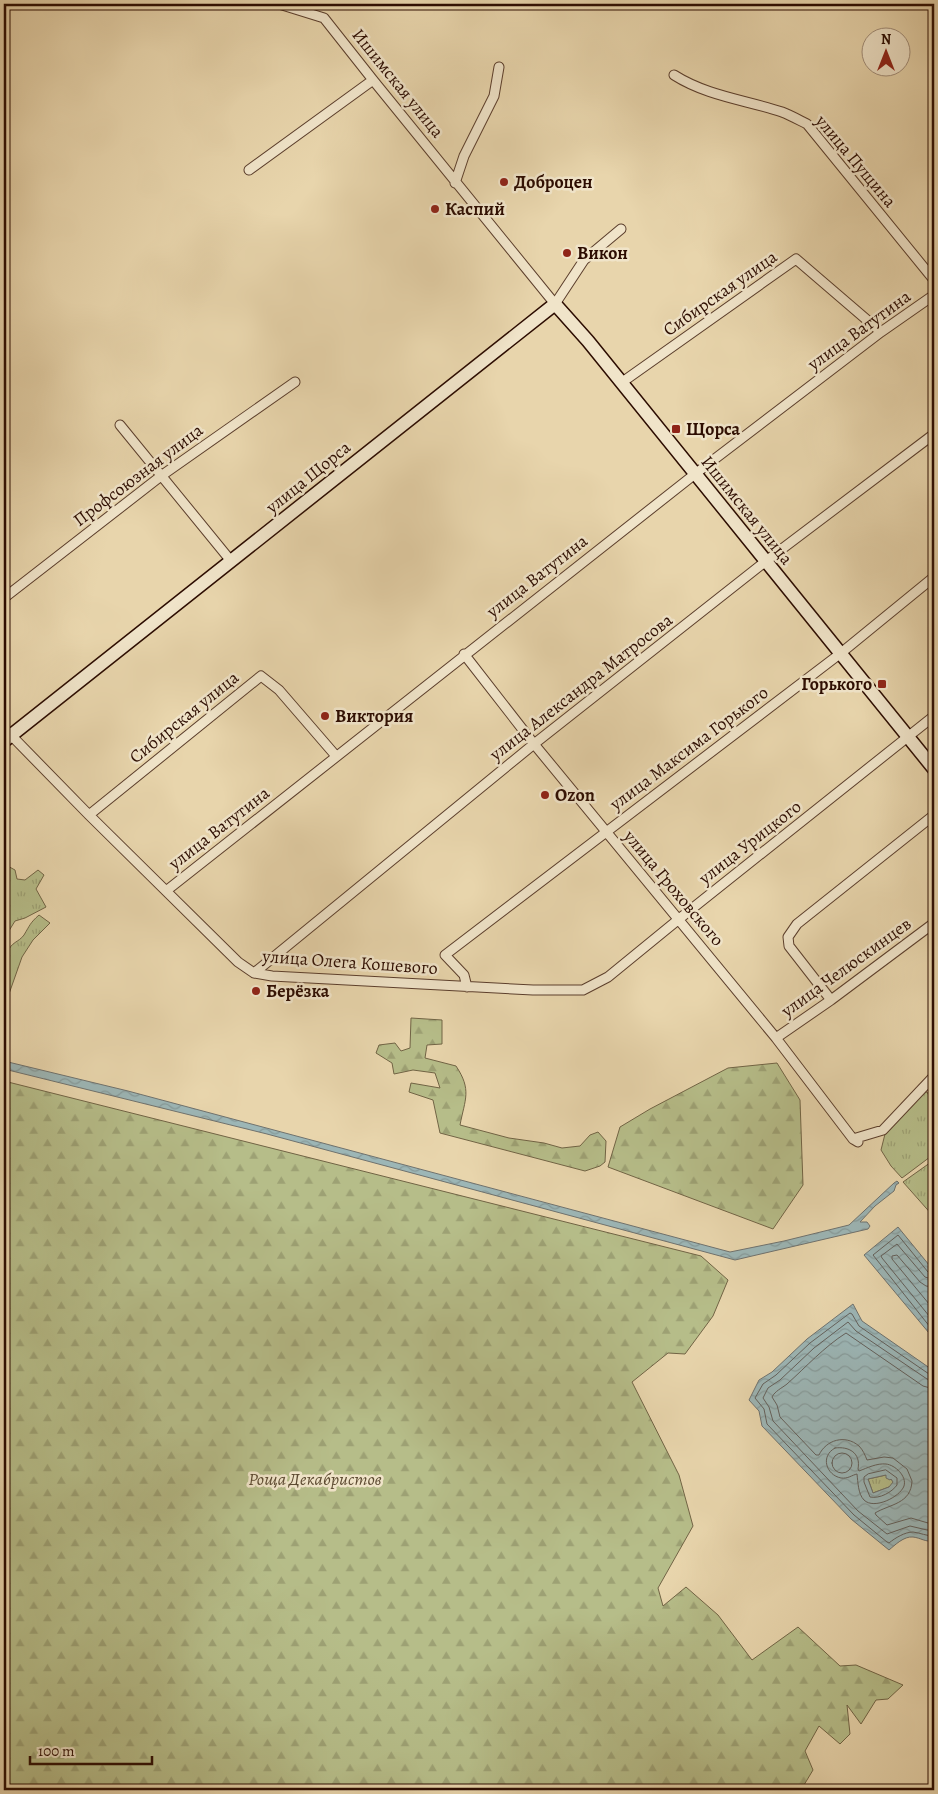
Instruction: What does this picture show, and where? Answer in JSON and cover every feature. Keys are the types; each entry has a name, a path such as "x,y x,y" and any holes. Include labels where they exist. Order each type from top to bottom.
{"main road":[{"name":"Ишимская улица","path":"555,304 934,769"},
{"name":"улица Щорса","path":"6,735 555,304"}],"street":[{"name":"Ишимская улица","path":"279,4 324,18 555,304"},
{"name":"Ишимская улица","path":"455,182 464,156 494,96 499,68"},
{"name":"улица Пущина","path":"674,75 706,91 783,113 807,124 934,280"},
{"path":"249,170 373,80"},
{"name":"улица Щорса","path":"555,304 584,260 622,229"},
{"name":"Сибирская улица","path":"621,383 796,259 881,332"},
{"name":"улица Ватутина","path":"166,892 464,654 695,474 881,332 934,295"},
{"name":"Профсоюзная улица","path":"4,598 161,476 295,382"},
{"path":"120,425 230,561"},
{"name":"улица Александра Матросова","path":"254,973 534,744 766,561 934,434"},
{"name":"улица Максима Горького","path":"467,986 464,975 445,955 841,653 934,577"},
{"name":"улица Гроховского","path":"464,654 534,744 776,1038 856,1140 884,1130 934,1076"},
{"name":"Сибирская улица","path":"89,816 261,676 279,690 336,756"},
{"name":"улица Урицкого","path":"583,990 608,978 679,919 934,716"},
{"name":"улица Олега Кошевого","path":"6,735 238,962 254,973 534,990 583,990"},
{"path":"831,1000 789,946 788,938 797,924 934,815"},
{"name":"улица Челюскинцев","path":"776,1038 831,1000 934,923"}],"green space":[{"path":"4,864 15,870 17,879 25,880 38,870 44,875 36,889 46,907 15,921 4,936"},
{"path":"39,915 50,923 33,940 22,957 4,1008 4,951 7,953 11,946 22,938"},
{"path":"411,1018 442,1020 442,1044 427,1045 425,1058 456,1066 461,1074 466,1088 466,1095 460,1125 509,1138 544,1143 562,1148 580,1146 590,1135 598,1132 606,1141 605,1162 600,1166 585,1171 440,1133 433,1100 409,1092 411,1083 440,1088 435,1073 413,1070 394,1074 392,1063 376,1053 379,1045 395,1043 401,1051 410,1048"},
{"path":"777,1063 800,1100 803,1185 773,1229 608,1167 620,1127 728,1068"},
{"name":"Роща Декабристов","path":"4,1081 701,1256 728,1280 713,1316 685,1354 668,1353 632,1382 679,1475 693,1526 658,1588 663,1606 686,1587 718,1615 752,1660 798,1627 840,1666 856,1665 903,1685 888,1699 876,1700 861,1724 847,1705 850,1734 840,1744 819,1726 805,1751 813,1770 801,1790 4,1790"},
{"path":"927,1092 934,1105 934,1154 902,1178 891,1166 881,1150 885,1134 921,1093"},
{"path":"934,1160 934,1217 903,1182"},
{"path":"886,1475 894,1482 889,1487 873,1493 868,1479"}],"water":[{"path":"4,1061 128,1091 730,1252 849,1225 894,1183 897,1181 899,1183 894,1191 875,1206 860,1222 867,1222 870,1226 868,1229 735,1260 267,1134 4,1069"},
{"path":"898,1227 934,1271 934,1339 864,1255"},
{"path":"853,1304 862,1321 934,1371 933,1541 910,1537 900,1541 889,1550 851,1519 762,1426 759,1411 749,1400 759,1380 772,1372 807,1339","holes":["886,1475 886,1478 891,1479 893,1482 889,1487 873,1493 868,1479"]}],"place":[{"name":"Доброцен","path":"504,182"},
{"name":"Каспий","path":"435,209"},
{"name":"Викон","path":"567,253"},
{"name":"Щорса","path":"676,429"},
{"name":"Горького","path":"882,684"},
{"name":"Виктория","path":"325,716"},
{"name":"Ozon","path":"545,795"},
{"name":"Берёзка","path":"256,991"}]}
